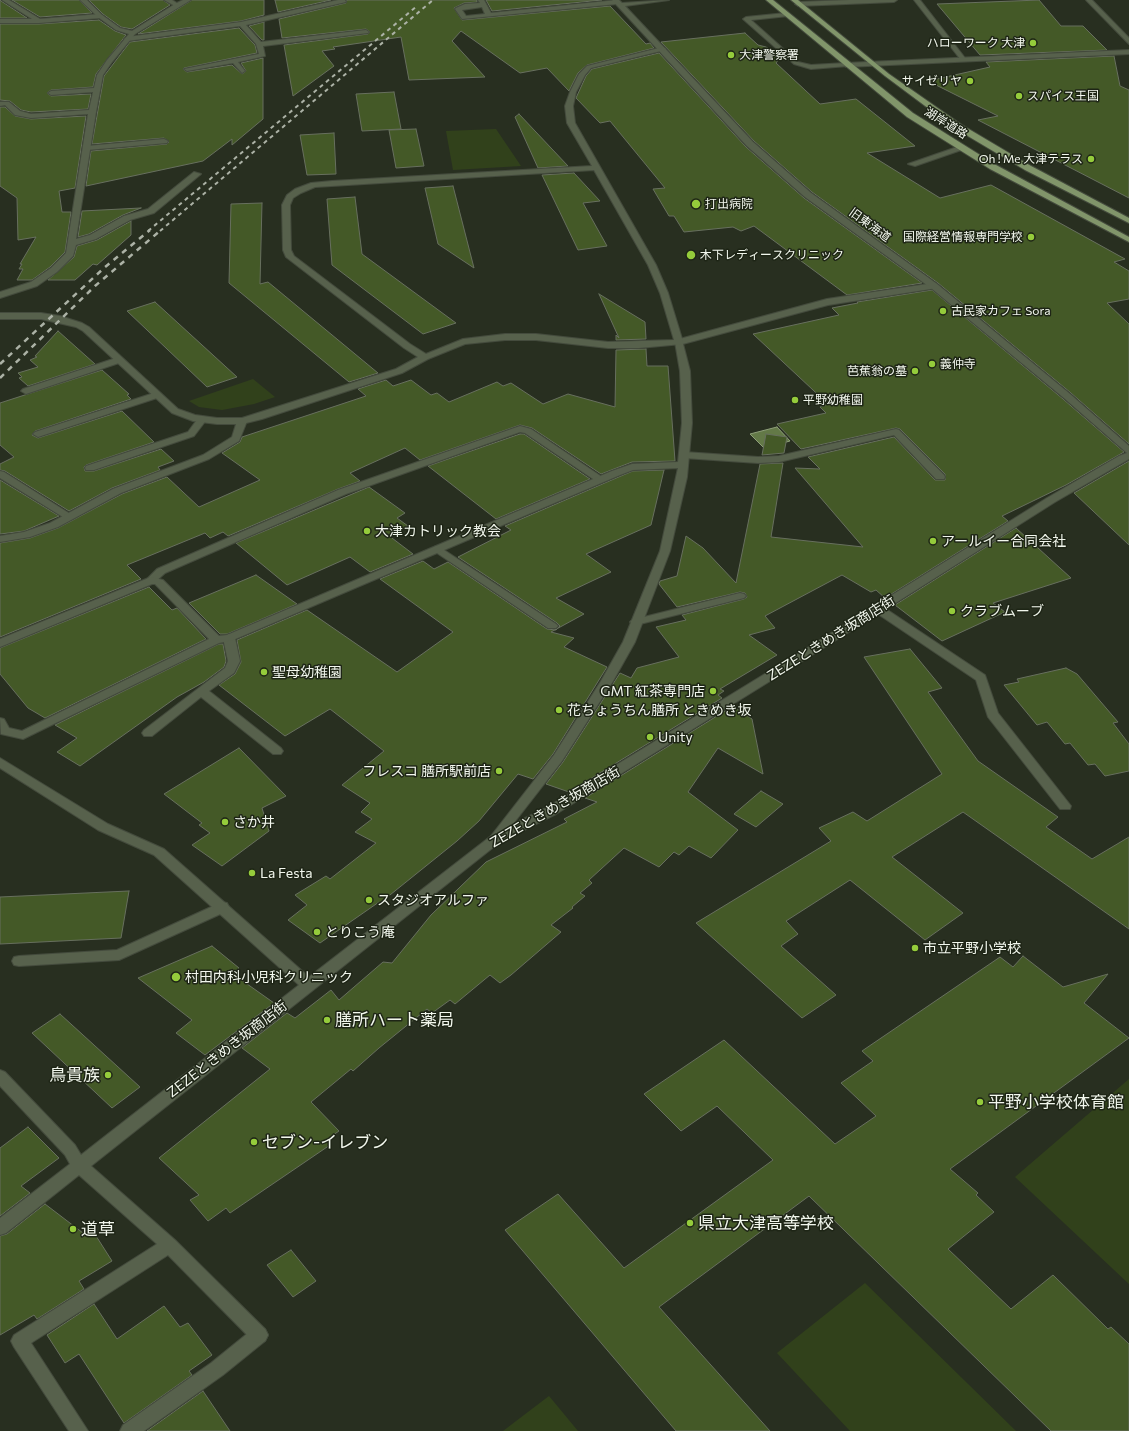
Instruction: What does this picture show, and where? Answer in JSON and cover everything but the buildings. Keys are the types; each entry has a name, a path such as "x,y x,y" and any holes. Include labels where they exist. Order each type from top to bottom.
{"main road":[{"name":"湖岸道路","path":"769,0 846,65 910,115 992,167 1129,240"},
{"name":"湖岸道路","path":"796,2 872,63 959,127 1028,168 1129,221"}],"street":[{"path":"5,0 39,21"},
{"path":"84,0 100,16 118,29 133,33"},
{"path":"167,0 177,5"},
{"path":"0,295 34,284 54,270 70,254 92,112 100,75 109,61 133,33 177,5 188,0"},
{"path":"127,39 242,24 343,2 341,0"},
{"path":"489,15 482,2 458,9 464,18 617,2 666,0"},
{"path":"796,2 894,0"},
{"path":"917,0 963,59"},
{"path":"1089,0 1129,42"},
{"name":"旧東海道","path":"617,2 750,144 808,195 934,286 1067,396 1129,451"},
{"path":"786,15 746,18 796,63 811,67 1129,52"},
{"path":"0,21 39,21 100,16"},
{"path":"473,17 480,25"},
{"path":"187,69 264,55 259,44 242,24"},
{"path":"259,44 366,32"},
{"path":"495,839 558,758 607,681 629,642 665,551 682,477 687,423 685,371 679,342 664,293 652,265 571,123 569,106 573,92 582,74 589,67 663,50"},
{"path":"234,60 242,71"},
{"path":"51,93 97,90"},
{"path":"0,104 7,103 18,113 31,116 92,112"},
{"path":"86,148 164,141"},
{"path":"912,164 964,148"},
{"path":"425,357 407,346 290,257 287,250 286,205 290,197 298,191 314,186 332,183 596,168"},
{"path":"72,243 93,237 127,218 151,211 197,174"},
{"path":"0,316 27,315 71,322 86,329 175,411 193,418 217,421 242,421 259,417 399,371 425,357 463,342 505,337 536,337 608,345 638,345 679,342 827,302 934,286"},
{"path":"26,391 119,360"},
{"path":"38,434 157,395"},
{"path":"90,468 190,434 202,419"},
{"path":"0,539 26,535 54,525 117,491 206,457 236,439 242,421"},
{"path":"0,643 151,580 161,571 342,492 512,431 520,429 528,431 600,479"},
{"path":"0,722 6,731 23,735 216,640 228,638 600,479 632,467 683,460 779,459 896,432 940,477"},
{"name":"ZEZEときめき坂商店街","path":"0,1228 495,839 550,812 1051,500 1123,458 1129,456"},
{"path":"0,474 70,517"},
{"path":"438,549 552,626"},
{"path":"151,580 159,582 216,640"},
{"path":"636,622 740,596"},
{"path":"878,609 981,678 992,714 1065,806"},
{"path":"148,733 230,670 234,661 228,638"},
{"path":"201,692 277,751"},
{"path":"0,762 103,827 159,852 308,985"},
{"path":"19,961 119,955 222,907"},
{"path":"0,1076 70,1150 79,1165 169,1245 260,1335 217,1369 129,1431"},
{"path":"78,1431 20,1341 169,1245"}],"shaded area":[{"path":"496,129 521,166 453,170 446,131"},
{"path":"253,379 275,397 254,404 222,410 199,407 189,401"},
{"path":"777,427 790,441 764,448 750,434"},
{"path":"1129,1079 1129,1284 1015,1177"},
{"path":"865,1283 1016,1431 850,1431 777,1353"},
{"path":"549,1396 578,1431 503,1431"}],"railway":[{"path":"160,231 433,0"},
{"path":"148,231 417,6"},
{"path":"0,364 104,268 150,230"},
{"path":"0,378 95,286 161,230"}],"place":[{"name":"ハローワーク 大津","path":"1033,43"},
{"name":"大津警察署","path":"731,55"},
{"name":"サイゼリヤ","path":"970,81"},
{"name":"スパイス王国","path":"1019,96"},
{"name":"Oh ! Me 大津テラス","path":"1091,159"},
{"name":"打出病院","path":"696,204"},
{"name":"国際経営情報専門学校","path":"1031,237"},
{"name":"木下レディースクリニック","path":"691,255"},
{"name":"古民家カフェ Sora","path":"943,311"},
{"name":"義仲寺","path":"932,364"},
{"name":"芭蕉翁の墓","path":"915,371"},
{"name":"平野幼稚園","path":"795,400"},
{"name":"大津カトリック教会","path":"367,531"},
{"name":"アールイー合同会社","path":"933,541"},
{"name":"クラブムーブ","path":"952,611"},
{"name":"聖母幼稚園","path":"264,672"},
{"name":"GMT 紅茶専門店","path":"713,691"},
{"name":"花ちょうちん膳所 ときめき坂","path":"559,710"},
{"name":"Unity","path":"650,737"},
{"name":"フレスコ 膳所駅前店","path":"499,771"},
{"name":"さか井","path":"225,822"},
{"name":"La Festa","path":"252,873"},
{"name":"スタジオアルファ","path":"369,900"},
{"name":"とりこう庵","path":"317,932"},
{"name":"市立平野小学校","path":"915,948"},
{"name":"村田内科小児科クリニック","path":"176,977"},
{"name":"膳所ハート薬局","path":"327,1020"},
{"name":"鳥貴族","path":"108,1075"},
{"name":"平野小学校体育館","path":"980,1102"},
{"name":"セブン-イレブン","path":"254,1142"},
{"name":"県立大津高等学校","path":"690,1223"},
{"name":"道草","path":"73,1229"}]}
